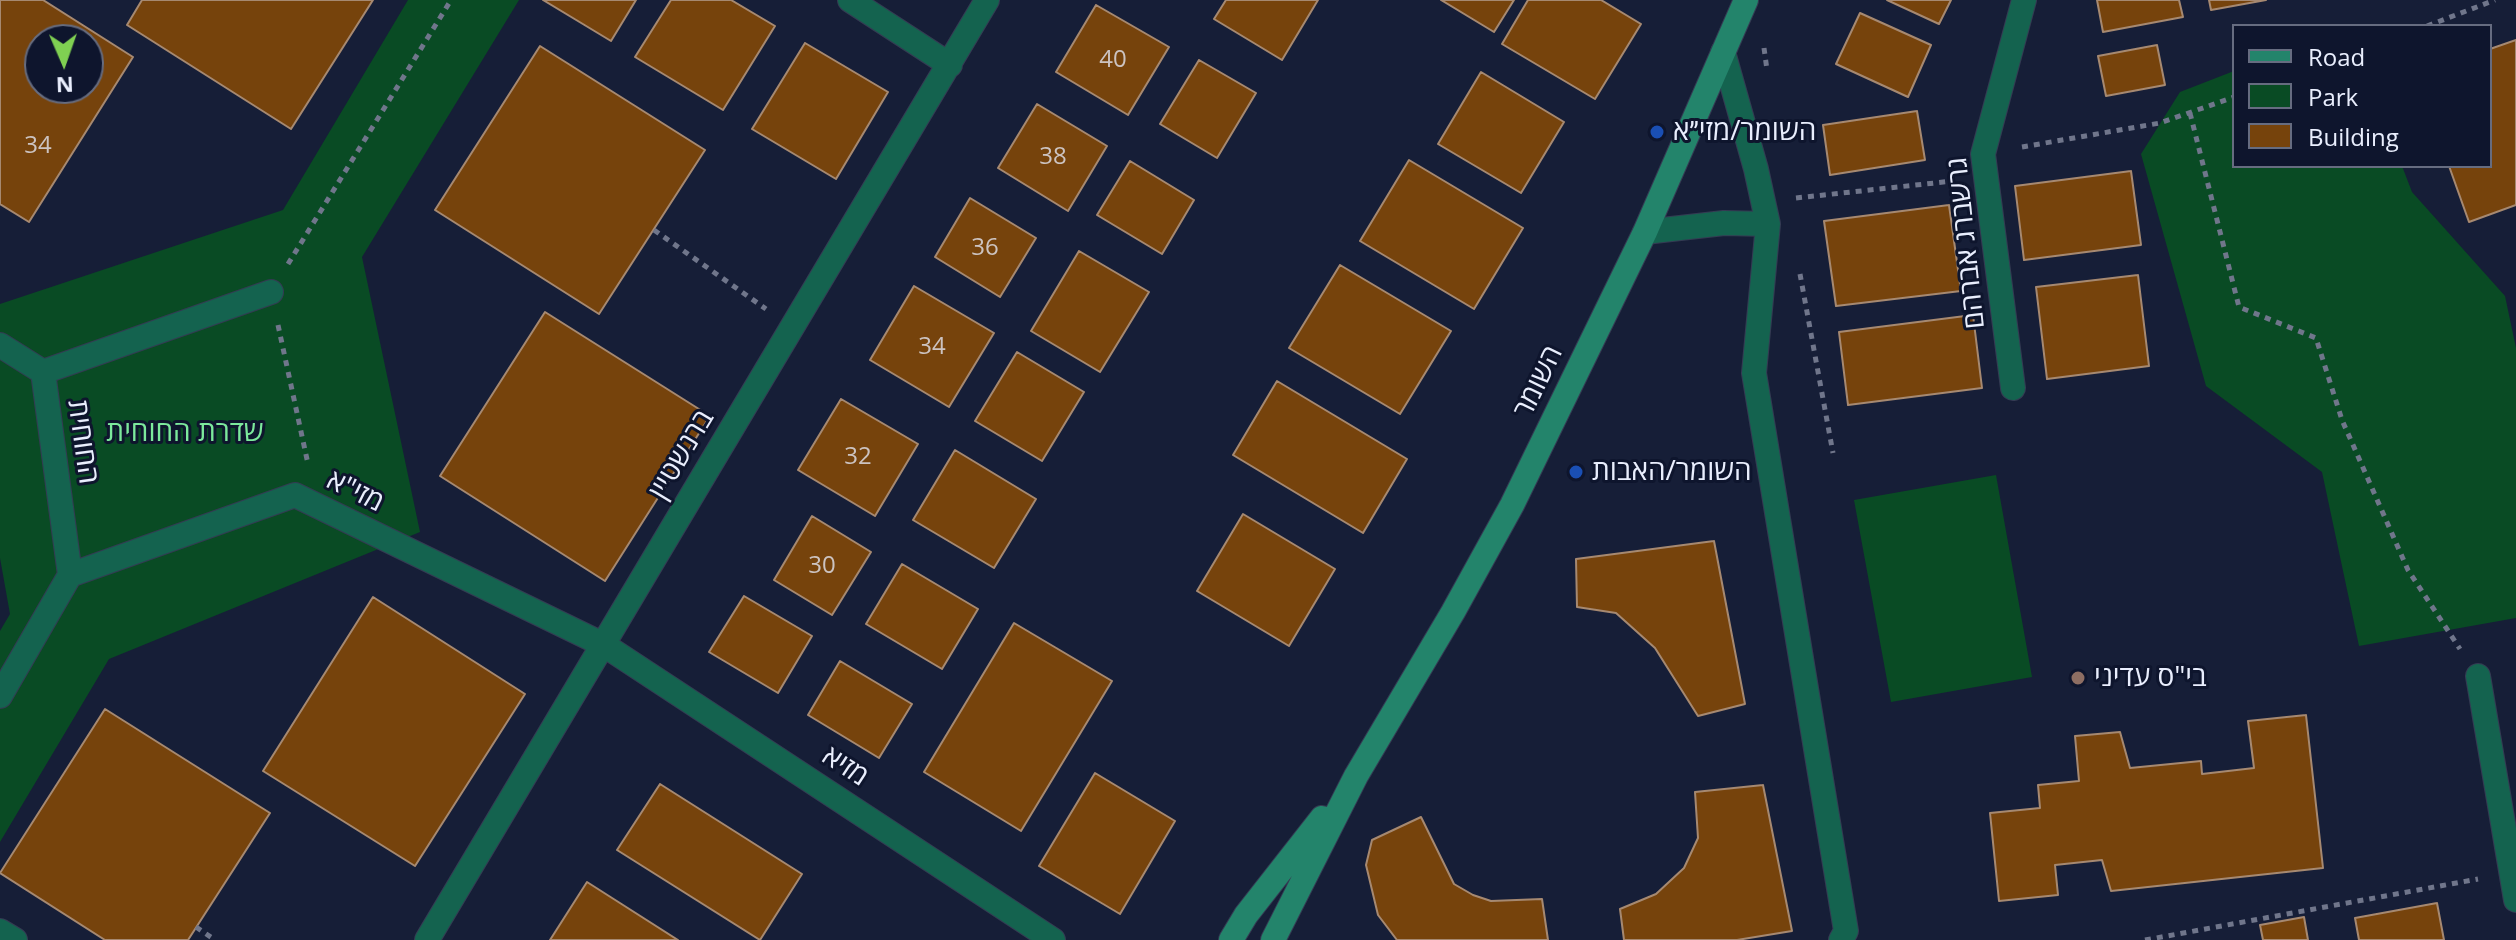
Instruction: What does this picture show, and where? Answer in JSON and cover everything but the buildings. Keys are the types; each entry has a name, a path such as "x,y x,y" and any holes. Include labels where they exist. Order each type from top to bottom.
{"street":[{"path":"850,0 950,65"},
{"name":"ברנשטיין","path":"427,940 987,0"},
{"name":"השומר","path":"1273,940 1356,776 1512,505 1645,232 1746,0"},
{"name":"גרשברג אברהם","path":"2013,388 1985,166 2024,0"},
{"path":"1723,52 1768,224 1754,373 1846,931 1841,940"},
{"path":"1645,232 1724,223 1768,224"},
{"name":"החוחית","path":"70,575 43,372 271,292"},
{"path":"0,345 43,372"},
{"name":"מזי\"א","path":"70,575 295,495 604,645"},
{"path":"0,696 70,575"},
{"name":"מזיא","path":"604,645 1053,940"},
{"path":"2478,676 2516,900"},
{"name":"השומר","path":"1231,940 1246,915 1356,776"},
{"path":"0,931 15,940"}],"path":[{"path":"317,508 271,292 451,0"},
{"path":"2432,24 2495,0"},
{"path":"1786,199 1985,166 2160,123 2232,98"},
{"path":"2190,113 2239,307 2316,338 2342,420 2408,570 2478,676"},
{"path":"654,230 793,329"},
{"path":"2145,940 2512,873"},
{"path":"196,927 215,940"}],"green space":[{"name":"שדרת החוחית","path":"408,0 519,0 362,257 420,532 109,659 0,842 0,631 10,614 0,558 0,304 283,210"},
{"path":"2232,72 2232,168 2403,168 2412,192 2505,296 2516,348 2516,618 2359,646 2322,472 2206,386 2141,154 2180,92"},
{"path":"1996,475 2032,677 1891,702 1854,500"}],"place":[{"name":"השומר/מזי״א","path":"1657,132"},
{"name":"השומר/האבות","path":"1576,472"},
{"name":"בי\"ס עדיני","path":"2078,678"}]}
